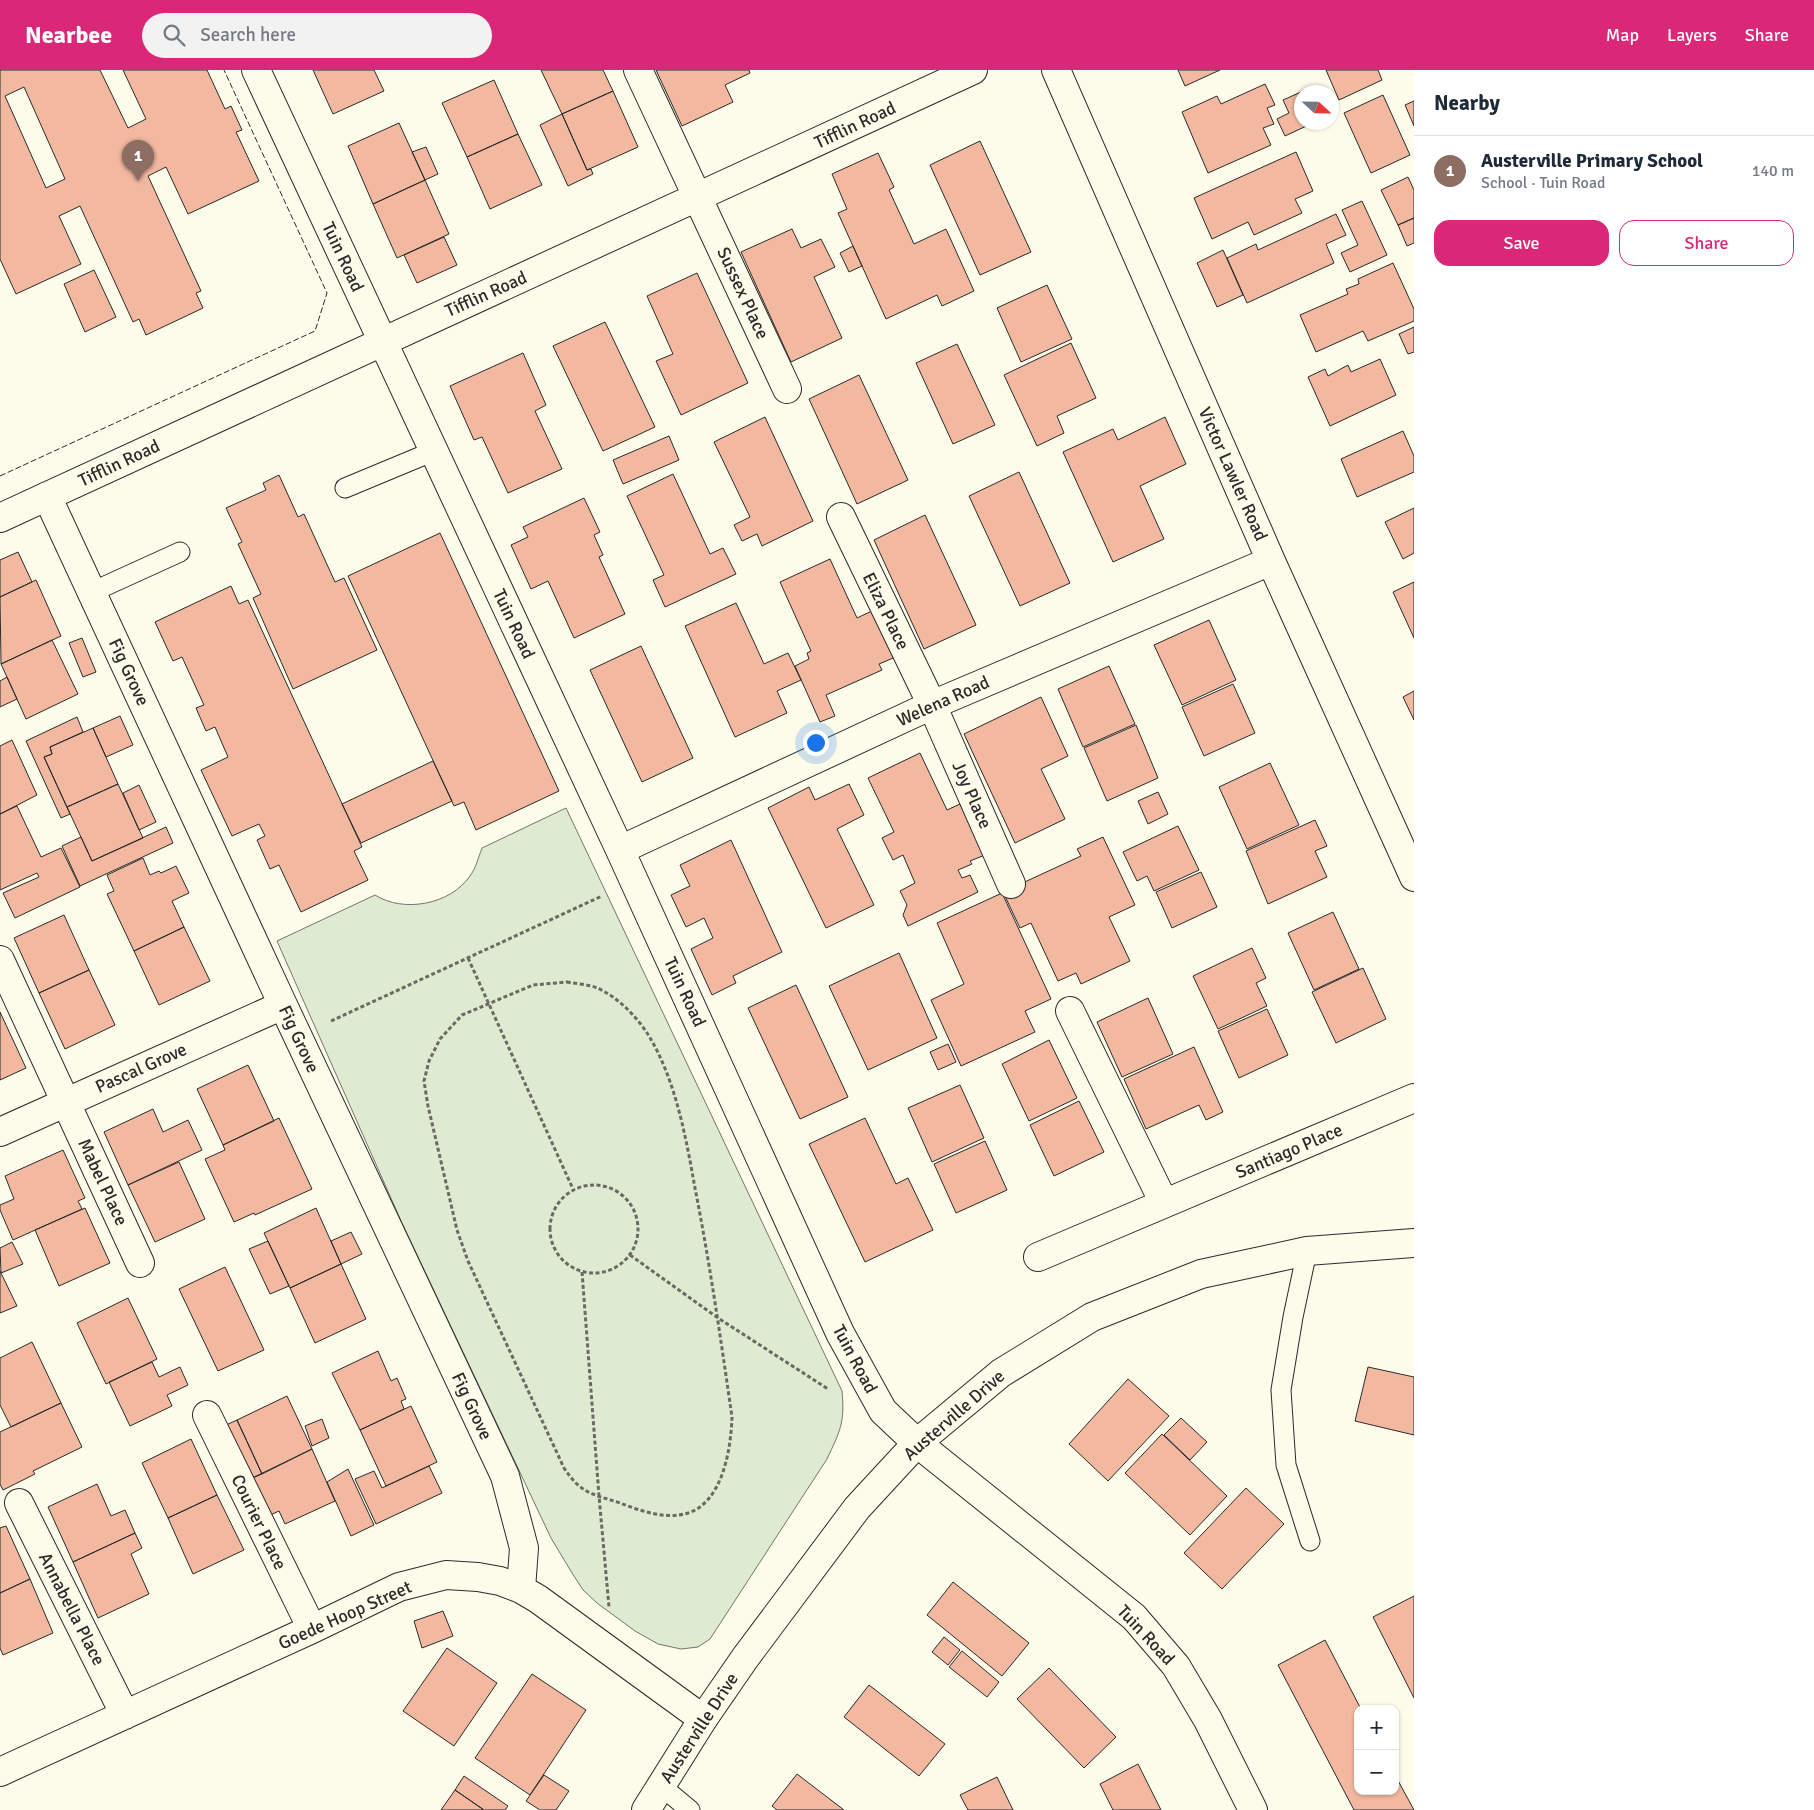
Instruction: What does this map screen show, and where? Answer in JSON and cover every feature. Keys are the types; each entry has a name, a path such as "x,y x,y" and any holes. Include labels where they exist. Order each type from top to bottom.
{"street":[{"name":"Tuin Road","path":"256,70 620,850 840,1333 883,1412 917,1443 1134,1617 1176,1666 1208,1720 1253,1810"},
{"name":"Sussex Place","path":"638,70 787,389"},
{"name":"Tifflin Road","path":"0,518 974,70"},
{"name":"Victor Lawler Road","path":"1056,70 1271,561 1414,877"},
{"name":"Fig Grove","path":"48,496 283,1005 505,1476 524,1548 521,1589"},
{"name":"Eliza Place","path":"841,518 932,705"},
{"name":"Welena Road","path":"620,850 932,705 1271,561"},
{"name":"Joy Place","path":"932,705 1012,884"},
{"name":"Mabel Place","path":"0,960 140,1264"},
{"name":"Pascal Grove","path":"0,1132 283,1005"},
{"path":"1070,1011 1164,1203"},
{"name":"Santiago Place","path":"1038,1257 1414,1098"},
{"name":"Austerville Drive","path":"646,1810 703,1719 757,1642 857,1508 917,1443 1001,1372 1092,1317 1201,1274 1307,1251 1414,1243"},
{"name":"Courier Place","path":"207,1415 312,1629"},
{"name":"Annabella Place","path":"19,1503 125,1715"},
{"name":"Goede Hoop Street","path":"0,1772 312,1629 399,1587 446,1575 478,1577 500,1581 521,1589 538,1599 703,1719"}],"lane":[{"path":"345,488 434,451"},
{"path":"92,592 180,552"},
{"path":"1307,1251 1293,1317 1281,1390 1286,1465 1310,1541"},
{"path":"661,1786 690,1810"}],"path":[{"path":"298,1036 634,881"},
{"path":"468,958 573,1189"},
{"path":"567,982 596,987 614,998 635,1018 649,1036 664,1066 684,1130 706,1244 732,1417 731,1439 726,1463 716,1488 704,1504 688,1513 666,1515 639,1510 583,1490 572,1480 564,1468 468,1261 456,1230 424,1081 429,1061 440,1039 462,1015 489,1002 533,985 567,982"},
{"path":"587,1185 602,1185 616,1190 628,1199 636,1212 638,1227 636,1242 630,1255 608,1271 595,1273 582,1272 560,1258 553,1246 550,1220 555,1208 563,1197 573,1189 587,1185"},
{"path":"630,1255 718,1318 832,1391"},
{"path":"582,1272 598,1496 614,1655"}],"green space":[{"path":"566,808 842,1391 843,1411 841,1426 827,1459 710,1639 698,1647 681,1649 658,1644 635,1631 597,1603 583,1590 551,1538 402,1223 277,941 375,895 386,901 399,904 412,905 439,900 451,894 470,876 482,848"}],"building":[{"path":"0,70 100,70 128,128 146,119 123,70 207,70 225,109 231,106 242,130 236,132 259,181 188,214 166,167 148,176 201,291 196,293 203,308 146,335 139,319 133,322 80,206 59,216 81,264 16,294 0,259","holes":["24,87 65,179 46,188 5,96"]},
{"path":"313,70 374,70 384,91 333,114"},
{"path":"541,70 603,70 613,91 562,114"},
{"path":"656,70 749,70 750,73 725,85 733,102 682,126"},
{"path":"1178,70 1220,70 1185,86"},
{"path":"1326,70 1378,70 1382,80 1339,100 1339,85 1332,85"},
{"path":"494,80 518,134 467,157 442,103"},
{"path":"1265,84 1275,105 1267,108 1274,124 1263,128 1271,145 1208,173 1182,112 1217,96 1221,104"},
{"path":"613,91 638,147 587,170 562,114"},
{"path":"1294,95 1294,130 1298,130 1285,136 1277,119 1289,113 1283,100"},
{"path":"1383,95 1410,155 1371,173 1344,113"},
{"path":"1414,101 1414,126 1405,105"},
{"path":"562,114 587,170 591,169 593,174 568,186 540,125"},
{"path":"399,123 425,180 373,204 348,146"},
{"path":"518,134 542,185 490,209 467,157"},
{"path":"980,141 1031,252 980,275 930,165"},
{"path":"426,147 438,174 425,180 412,152"},
{"path":"1296,152 1313,191 1295,199 1302,213 1254,235 1248,222 1212,239 1194,198"},
{"path":"878,153 894,187 889,190 914,244 946,229 974,291 942,306 937,295 886,319 838,213 847,209 832,174"},
{"path":"1408,177 1414,190 1414,218 1398,225 1381,190"},
{"path":"425,180 449,234 397,258 373,204"},
{"path":"1362,201 1387,255 1350,272 1341,253 1358,245 1342,210"},
{"path":"1336,214 1346,235 1326,244 1334,263 1247,303 1227,258 1256,244 1258,250"},
{"path":"1414,218 1414,243 1407,246 1398,225"},
{"path":"792,229 801,248 821,239 835,267 814,277 842,338 791,362 741,252"},
{"path":"444,237 457,265 417,283 404,255"},
{"path":"853,246 862,266 849,272 840,253"},
{"path":"1223,250 1243,295 1217,307 1197,263"},
{"path":"1393,263 1414,309 1414,321 1368,341 1363,331 1316,352 1300,315 1348,294 1346,289 1359,284 1358,279"},
{"path":"94,270 116,317 85,332 64,284"},
{"path":"697,273 748,383 681,415 656,361 673,354 647,296"},
{"path":"1047,285 1072,339 1021,362 997,308"},
{"path":"605,322 655,427 603,451 553,346"},
{"path":"1414,327 1414,352 1408,354 1399,334"},
{"path":"1071,343 1096,398 1057,416 1064,433 1037,446 1004,375"},
{"path":"957,344 995,425 953,444 916,363"},
{"path":"523,353 546,405 535,411 562,469 508,493 482,437 474,440 450,386"},
{"path":"1380,359 1396,395 1330,426 1308,377 1325,369 1328,376 1348,365 1351,372"},
{"path":"859,375 908,480 857,504 809,399"},
{"path":"765,417 813,521 762,546 757,534 742,541 734,525 750,517 714,442"},
{"path":"1165,417 1186,464 1140,486 1164,539 1113,562 1063,452 1113,429 1118,440"},
{"path":"1403,431 1414,456 1414,472 1357,497 1341,459"},
{"path":"669,436 679,460 623,484 613,460"},
{"path":"1019,472 1070,583 1020,606 969,496"},
{"path":"673,474 710,554 723,548 736,574 665,607 653,580 664,575 627,496"},
{"path":"279,475 298,517 304,514 335,582 344,578 377,650 293,689 253,598 261,594 238,544 242,542 226,508 266,490 263,483"},
{"path":"584,498 600,532 594,535 603,555 599,557 625,614 574,638 548,581 531,589 511,545 528,537 523,527"},
{"path":"1414,508 1414,553 1403,559 1385,522"},
{"path":"925,515 976,625 924,649 874,540"},
{"path":"440,533 559,791 476,830 464,802 454,806 348,576"},
{"path":"18,552 32,582 0,597 0,560"},
{"path":"830,559 857,618 876,609 898,656 879,664 882,670 826,695 835,716 820,722 795,666 809,659 807,653 811,651 780,582"},
{"path":"36,580 61,636 1,664 0,597"},
{"path":"1414,582 1414,638 1393,592"},
{"path":"231,586 239,604 248,600 362,847 354,851 368,880 301,912 279,865 270,869 257,840 265,836 259,824 232,836 201,770 228,757 215,727 206,731 196,708 204,705 182,657 173,661 155,622"},
{"path":"736,603 764,664 788,653 801,680 777,691 787,713 735,737 685,626"},
{"path":"1209,620 1236,680 1182,705 1154,645"},
{"path":"82,638 96,672 83,677 69,643"},
{"path":"52,640 78,694 26,719 1,664"},
{"path":"641,646 693,758 642,782 590,670"},
{"path":"1109,666 1135,724 1083,747 1058,689"},
{"path":"7,677 17,699 0,707 0,681"},
{"path":"1233,684 1255,733 1204,756 1182,707"},
{"path":"1414,691 1414,720 1403,697"},
{"path":"1041,697 1068,756 1041,769 1065,819 1015,843 964,734"},
{"path":"120,716 133,745 106,757 93,728"},
{"path":"77,717 83,732 50,747 52,754 44,757 70,814 61,818 26,741"},
{"path":"1136,725 1158,778 1107,801 1084,748"},
{"path":"93,728 118,784 67,807 44,757 52,754 50,747"},
{"path":"12,740 37,795 0,814 0,746"},
{"path":"920,753 947,810 960,804 985,855 970,861 972,864 958,870 962,878 970,875 978,892 908,926 903,915 907,905 900,891 915,883 903,855 893,860 882,838 894,832 868,778"},
{"path":"433,761 452,801 361,843 342,804"},
{"path":"1270,763 1299,825 1247,849 1219,787"},
{"path":"118,784 143,838 92,861 67,807"},
{"path":"849,784 864,815 837,829 874,905 826,928 768,808 809,787 815,800"},
{"path":"139,785 156,822 139,830 123,793"},
{"path":"1158,792 1168,814 1148,824 1138,801"},
{"path":"17,806 41,857 61,848 80,887 15,918 3,893 39,877 37,873 0,890 0,814"},
{"path":"1315,820 1327,846 1315,851 1327,877 1268,904 1246,851"},
{"path":"1178,826 1199,870 1154,891 1147,876 1137,881 1123,852"},
{"path":"166,827 173,843 80,886 62,846 81,837 92,861"},
{"path":"1103,837 1135,905 1109,917 1130,961 1081,984 1076,973 1058,981 1031,923 1020,928 1003,892 1081,856 1077,849"},
{"path":"731,840 782,952 733,976 736,983 712,995 691,949 713,938 704,918 686,927 671,895 690,886 680,865"},
{"path":"143,858 150,875 159,871 161,873 176,866 189,893 172,901 184,927 134,951 107,894 114,891 107,875"},
{"path":"1201,872 1217,907 1172,928 1156,892"},
{"path":"1002,893 1051,999 1025,1011 1035,1032 961,1066 931,1000 964,984 937,923"},
{"path":"1333,912 1359,969 1314,990 1288,933"},
{"path":"64,915 89,970 39,993 14,938"},
{"path":"184,927 210,981 159,1005 134,951"},
{"path":"1252,948 1266,978 1256,983 1267,1006 1218,1029 1193,976"},
{"path":"899,953 937,1038 868,1070 829,986"},
{"path":"1363,968 1386,1019 1336,1043 1312,992"},
{"path":"89,970 115,1025 65,1049 39,993"},
{"path":"796,985 848,1097 800,1119 748,1008"},
{"path":"1148,998 1173,1054 1122,1077 1097,1022"},
{"path":"1267,1009 1288,1055 1239,1078 1218,1031"},
{"path":"0,1012 26,1068 0,1080"},
{"path":"1049,1040 1077,1098 1029,1121 1002,1064"},
{"path":"948,1044 956,1062 938,1070 930,1052"},
{"path":"1194,1047 1223,1112 1206,1120 1199,1105 1146,1129 1124,1079"},
{"path":"248,1065 274,1121 223,1145 197,1089"},
{"path":"960,1085 984,1138 932,1162 908,1108"},
{"path":"1079,1101 1104,1152 1054,1176 1030,1125"},
{"path":"153,1109 163,1132 188,1120 202,1150 128,1185 104,1132"},
{"path":"279,1118 312,1189 255,1215 254,1213 234,1222 205,1159 225,1150 223,1145"},
{"path":"865,1118 896,1184 908,1178 933,1230 865,1262 809,1144"},
{"path":"985,1141 1007,1190 956,1213 934,1164"},
{"path":"63,1150 85,1198 78,1201 82,1209 13,1240 0,1210 0,1205 14,1199 5,1176"},
{"path":"179,1162 205,1219 155,1242 128,1185"},
{"path":"85,1208 110,1263 59,1286 35,1230"},
{"path":"316,1208 341,1264 290,1288 264,1233"},
{"path":"351,1232 362,1254 341,1264 331,1241"},
{"path":"268,1241 289,1286 270,1294 249,1249"},
{"path":"12,1242 23,1264 1,1273 0,1248"},
{"path":"341,1264 366,1319 315,1343 290,1288"},
{"path":"225,1267 264,1350 218,1371 179,1289"},
{"path":"0,1271 17,1306 0,1313"},
{"path":"128,1298 157,1359 106,1384 77,1323"},
{"path":"32,1342 61,1403 11,1427 0,1405 0,1358"},
{"path":"378,1351 391,1381 397,1378 406,1399 401,1401 404,1409 360,1430 332,1373"},
{"path":"152,1362 159,1377 180,1367 188,1385 167,1395 172,1406 130,1426 109,1382"},
{"path":"1368,1367 1414,1377 1414,1435 1355,1421"},
{"path":"1128,1379 1169,1416 1108,1481 1069,1444"},
{"path":"287,1396 312,1449 262,1474 237,1420"},
{"path":"61,1403 82,1447 33,1471 35,1474 3,1490 0,1484 0,1432"},
{"path":"411,1406 437,1462 386,1486 360,1430"},
{"path":"1181,1418 1207,1442 1190,1460 1164,1435"},
{"path":"322,1419 329,1438 312,1446 305,1426"},
{"path":"237,1420 262,1474 248,1480 224,1426"},
{"path":"1162,1434 1227,1496 1190,1535 1125,1473"},
{"path":"191,1439 217,1495 168,1518 142,1463"},
{"path":"312,1449 335,1501 285,1524 279,1511 266,1517 248,1480"},
{"path":"429,1466 442,1493 376,1524 355,1479 374,1471 382,1488"},
{"path":"348,1469 374,1525 351,1536 327,1482"},
{"path":"97,1484 111,1516 125,1510 135,1533 73,1562 48,1507"},
{"path":"1246,1488 1284,1524 1222,1589 1184,1553"},
{"path":"217,1495 244,1550 193,1574 168,1518"},
{"path":"6,1526 30,1579 0,1593 0,1528"},
{"path":"135,1533 142,1548 131,1554 149,1594 98,1618 73,1562"},
{"path":"30,1579 53,1633 3,1655 0,1648 0,1593"},
{"path":"953,1582 1029,1643 1002,1676 927,1615"},
{"path":"1414,1596 1414,1698 1373,1617"},
{"path":"443,1611 453,1636 422,1648 414,1621"},
{"path":"944,1637 960,1650 948,1665 932,1652"},
{"path":"1325,1640 1359,1705 1354,1705 1354,1795 1399,1795 1399,1782 1414,1810 1354,1810 1278,1665"},
{"path":"447,1648 497,1683 454,1746 403,1711"},
{"path":"962,1651 999,1682 987,1697 949,1667"},
{"path":"1049,1668 1116,1737 1084,1768 1017,1699"},
{"path":"532,1674 586,1710 530,1795 475,1758"},
{"path":"869,1685 945,1744 919,1776 844,1717"},
{"path":"1138,1764 1161,1810 1113,1810 1100,1784"},
{"path":"797,1774 844,1810 777,1810 772,1806"},
{"path":"544,1775 569,1791 556,1810 540,1810 526,1801"},
{"path":"464,1776 508,1806 505,1810 484,1810 455,1790"},
{"path":"997,1777 1013,1810 968,1810 960,1795"},
{"path":"455,1790 484,1810 441,1810"}],"fence":[{"path":"0,476 315,331 327,293 224,70"}],"place":[{"name":"Austerville Primary School","path":"138,181"}]}
